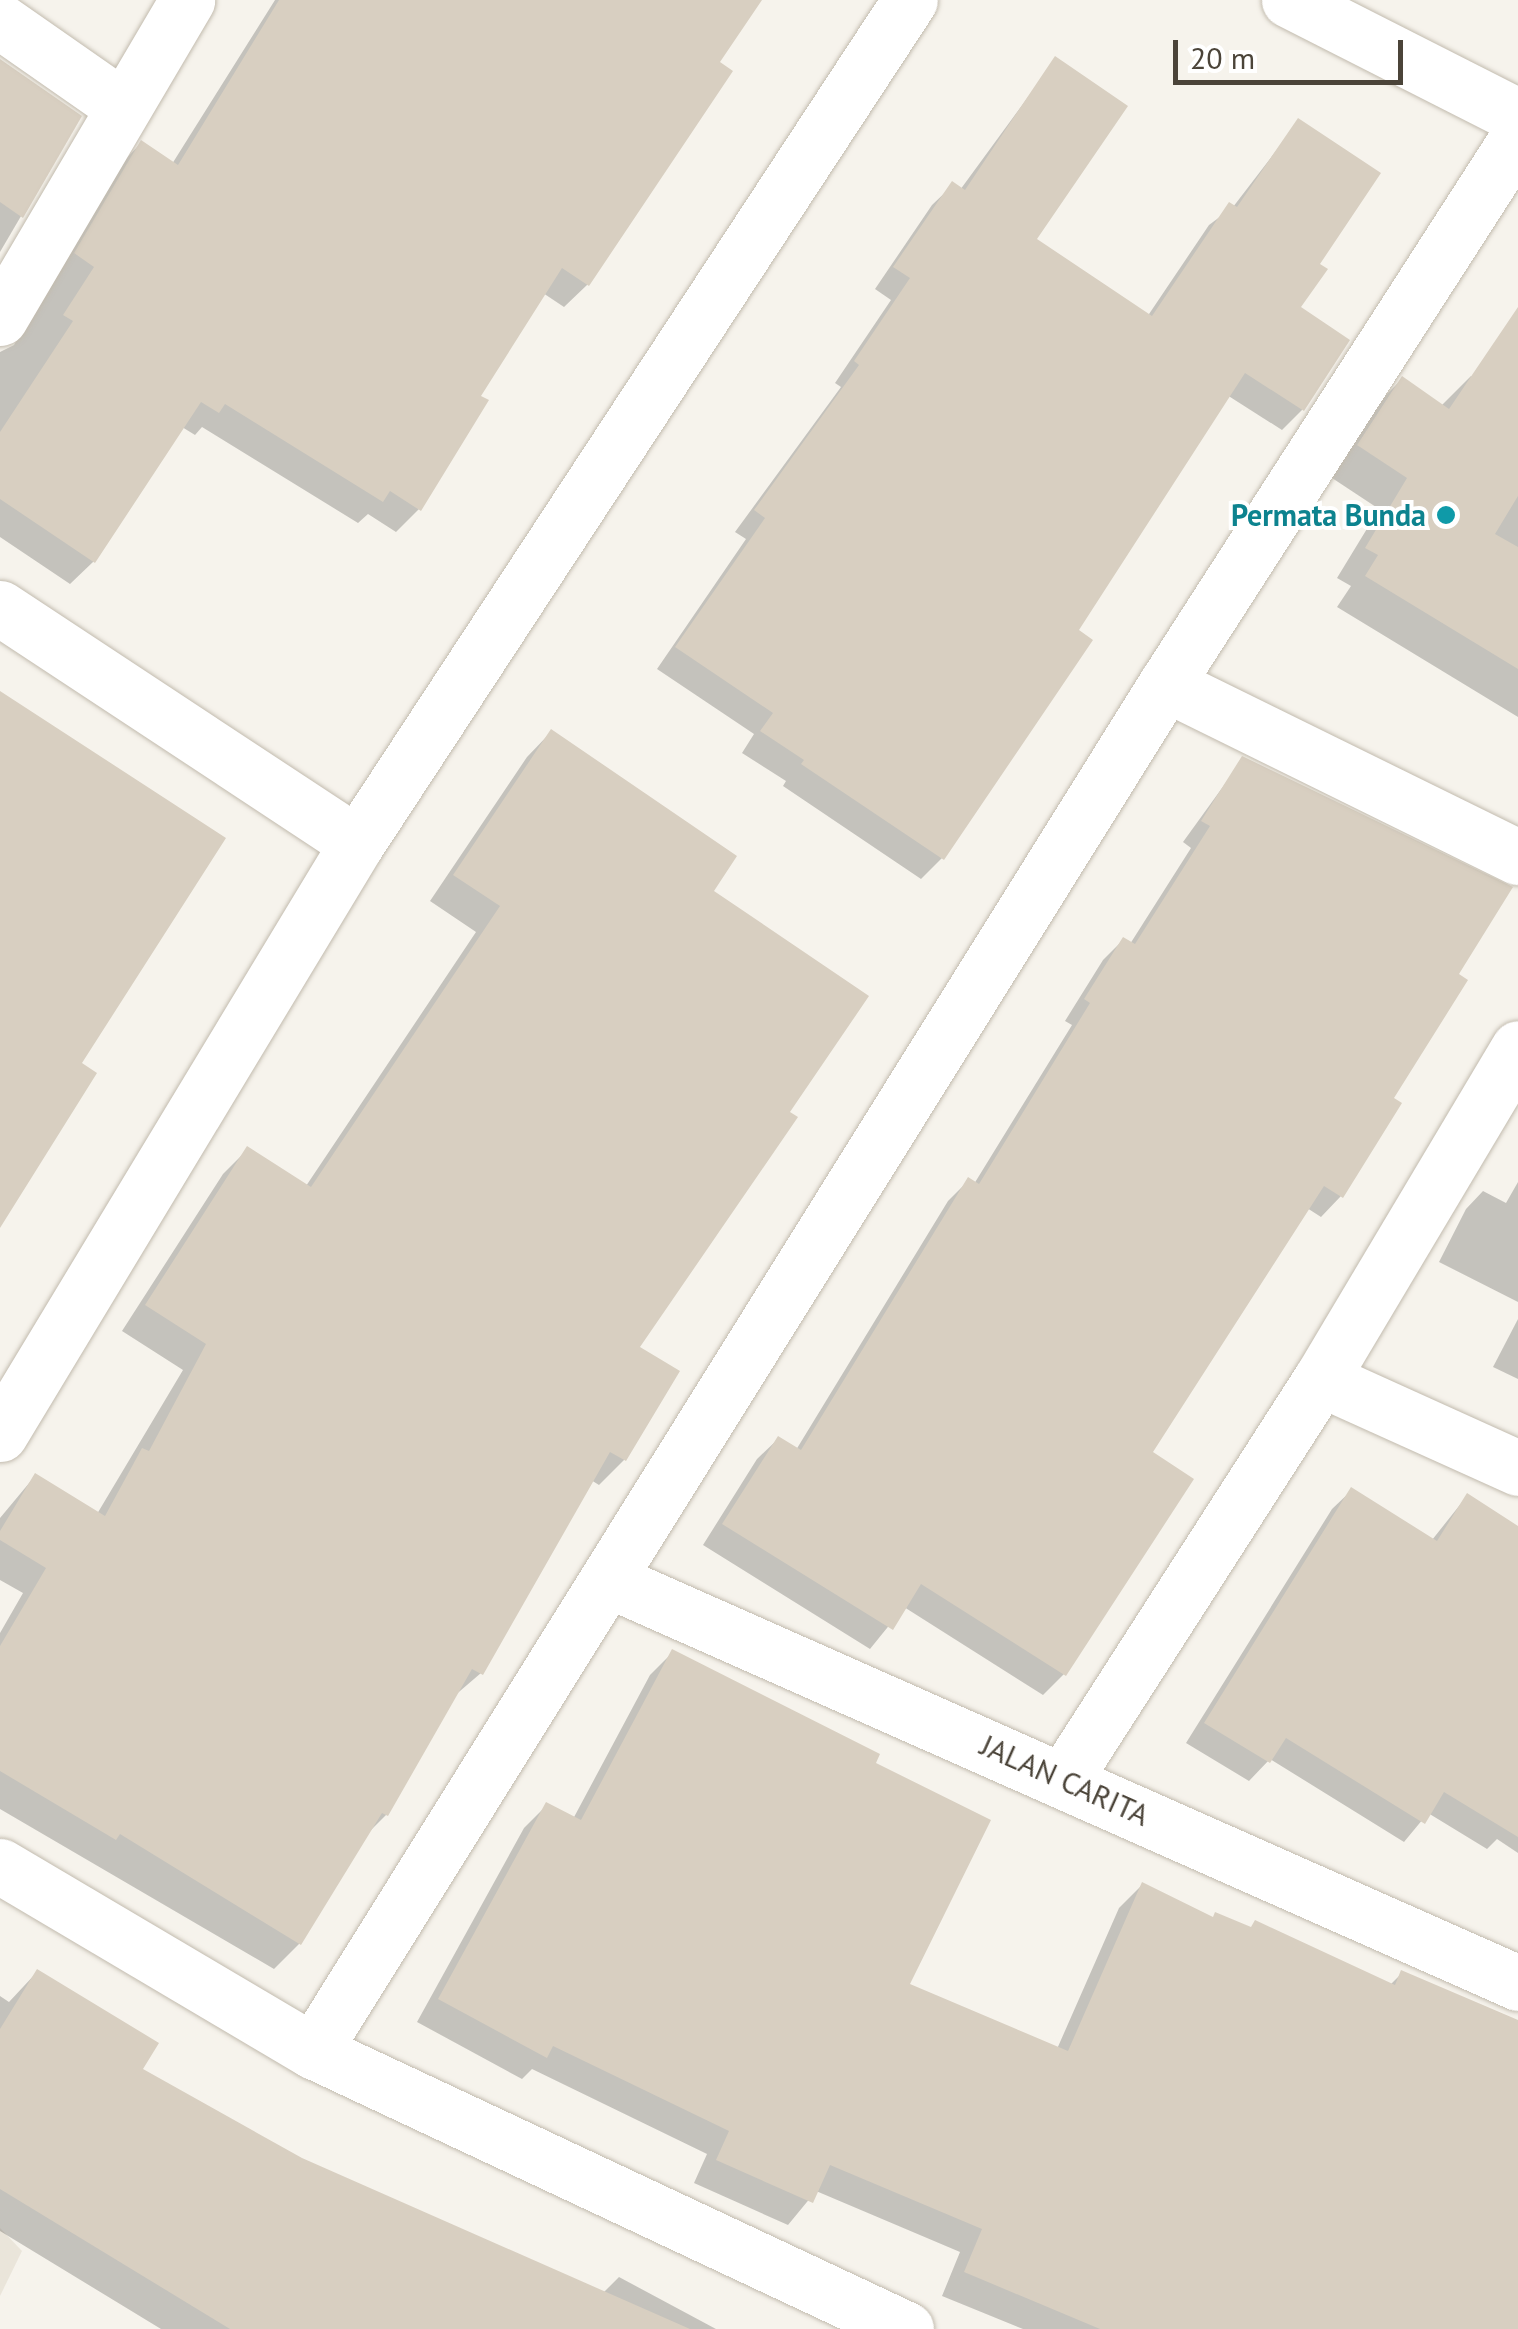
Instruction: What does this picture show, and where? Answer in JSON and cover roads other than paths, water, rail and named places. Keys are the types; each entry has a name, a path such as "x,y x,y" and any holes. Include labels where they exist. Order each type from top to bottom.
{"street":[{"path":"0,318 187,0"},
{"path":"8,1405 358,843 910,0"},
{"path":"1288,0 1518,116"},
{"path":"0,20 122,106"},
{"path":"313,2051 317,2036 611,1580 1166,684 1518,137"},
{"path":"0,608 358,843"},
{"path":"1166,684 1518,857"},
{"path":"1064,1779 1321,1379 1518,1048"},
{"path":"1321,1379 1518,1468"},
{"name":"JALAN CARITA","path":"611,1580 1518,1983"},
{"path":"0,1866 313,2051 906,2329"}],"place":[{"name":"Permata Bunda","path":"1446,515"}]}
